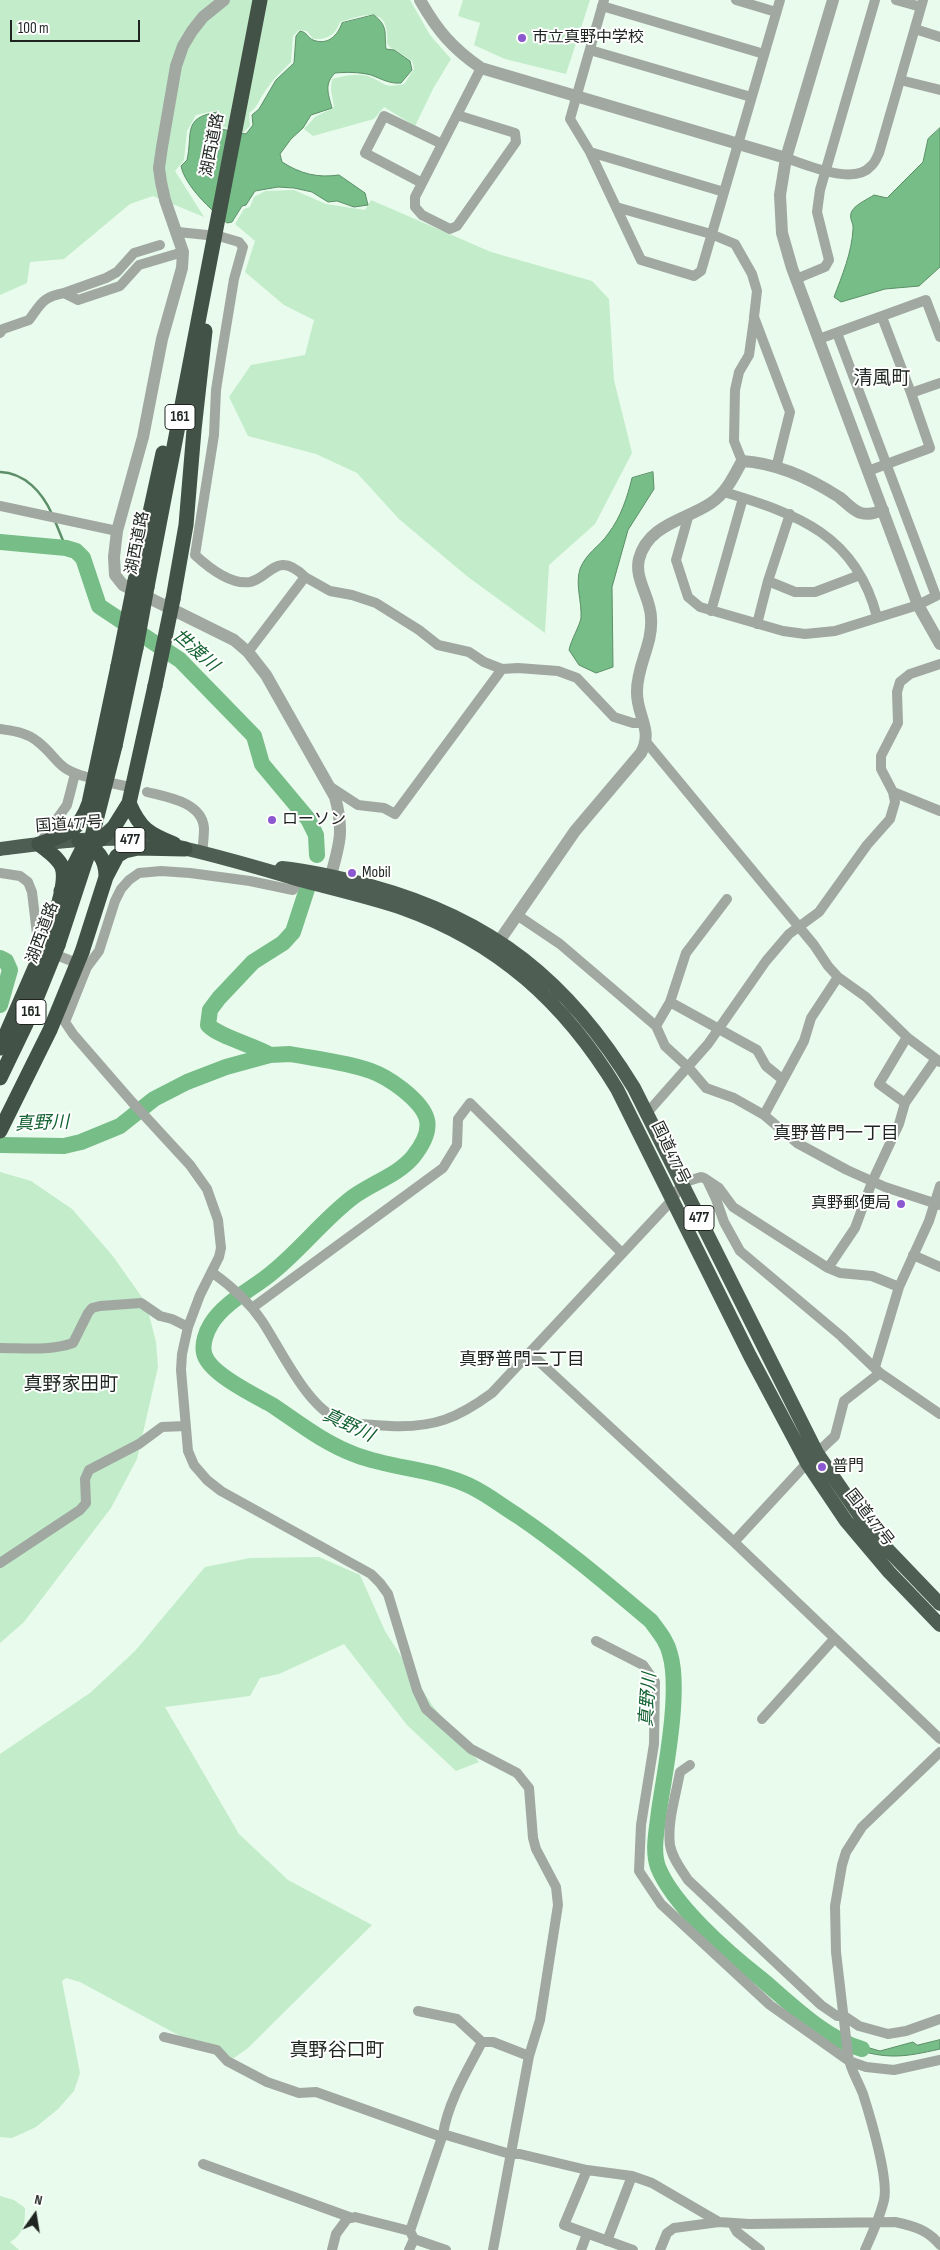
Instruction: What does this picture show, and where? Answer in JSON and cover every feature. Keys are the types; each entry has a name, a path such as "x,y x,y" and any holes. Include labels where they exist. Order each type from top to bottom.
{"highway":[{"name":"湖西道路","path":"0,1078 26,1024 53,943 86,860 115,746 136,648 141,584 164,448 177,430 260,0"},
{"path":"61,891 74,863 89,841 114,827 130,803 173,599 186,525 214,238"},
{"path":"0,1048 53,943 63,871 61,864 39,844 66,835 83,819 89,803 118,666 141,584"},
{"path":"89,803 91,822 89,841 102,857 106,867 106,877"},
{"path":"130,803 138,822 147,831 185,849"},
{"name":"国道477号","path":"0,850 39,844 143,840 301,875 421,915 448,928 496,946 569,1020 593,1050 634,1120 750,1356 807,1463 846,1521 889,1572 940,1625"},
{"path":"0,1132 50,1030 82,952 106,877 118,856 133,848 185,849"},
{"name":"国道477号","path":"301,875 331,875 419,901 547,978 584,1016 608,1046 647,1113 818,1453 871,1532 940,1604"}],"street":[{"path":"224,0 192,31 183,46 176,66 159,168 165,200 178,232 183,252 182,268 162,339 143,437 117,531 114,557 115,575 123,585 234,640 248,652 266,675 335,796 340,818 341,839 331,875"},
{"path":"420,0 442,36 463,56 480,68 576,98 846,176 859,173 871,167 879,153 915,29 922,3 896,0"},
{"path":"736,0 776,12"},
{"path":"764,54 603,3 570,119 590,152 641,260 694,276 701,270 780,0"},
{"path":"832,0 786,158 780,195 782,233 796,279 918,604 940,644"},
{"path":"796,279 825,267 829,260 817,212 824,170 875,0"},
{"path":"915,29 940,36"},
{"path":"590,50 751,97"},
{"path":"456,115 515,134 516,142 457,226 450,229 422,215 415,207 414,197 480,68"},
{"path":"900,80 940,90"},
{"path":"422,183 365,153 384,116 442,144"},
{"path":"590,152 724,192"},
{"path":"616,207 711,234 735,244 752,274 757,291 749,355 739,372 735,390 734,442 742,461"},
{"path":"178,232 239,242 243,247 234,279 216,390 214,436 195,555 210,569 242,582 252,582 273,567 285,566 300,572 305,577 330,591 352,595 376,603 419,630 438,645 469,652 484,662 502,669 518,668 558,672 577,678 614,717 633,723 643,723"},
{"path":"0,333 3,329 29,320 36,307 48,297 106,278 117,272 134,253 160,245"},
{"path":"64,292 78,300 108,291 120,286 138,265 183,252"},
{"path":"819,339 926,300 940,337"},
{"path":"754,317 790,412 776,468"},
{"path":"868,471 886,466 930,448 882,317"},
{"path":"690,514 676,560 688,596 700,607 711,611 757,624 805,634 835,631 918,604 936,596 837,333"},
{"path":"911,393 940,383"},
{"path":"742,461 776,468 813,482 841,498 859,513 873,514 883,510"},
{"path":"496,946 575,831 641,753 647,743 647,735 637,702 637,683 641,663 650,644 652,615 638,572 638,561 643,548 650,538 666,525 711,503 724,492 742,461"},
{"path":"724,492 790,514 827,536 846,555 860,575 872,598 877,617"},
{"path":"711,611 743,498"},
{"path":"0,506 117,531"},
{"path":"757,624 768,581 790,514"},
{"path":"768,581 795,592 815,592 860,575"},
{"path":"248,652 305,577"},
{"path":"647,1113 689,1068 766,961 789,934 819,912 867,845 890,819 895,802 893,792 881,769 881,756 898,723 897,692 900,682 910,674 940,664"},
{"path":"330,786 358,805 384,808 395,814 502,669"},
{"path":"0,729 18,731 37,740 63,768 74,774 87,777"},
{"path":"647,743 799,926 838,977 866,997 907,1037 938,1061 905,1104 899,1124 872,1182 855,1228 828,1268"},
{"path":"39,844 67,805 74,774"},
{"path":"100,780 125,786"},
{"path":"147,792 184,803 197,813 204,827 202,852"},
{"path":"893,792 940,811"},
{"path":"301,875 293,890 287,890 250,881 190,873 161,871 139,873 128,880 115,901 99,951 87,967 65,1022 73,1034 132,1102 190,1165 207,1189 221,1234 221,1248 213,1273 200,1295 188,1327 182,1354 181,1370 185,1426 188,1451 194,1465 207,1480 221,1491 349,1561 380,1583 388,1594 417,1690 426,1709 471,1749 517,1773 529,1788 536,1849 556,1887 558,1896 540,2020 529,2056 493,2250"},
{"path":"0,873 20,876 28,882 32,892 38,943 46,951 87,967"},
{"path":"656,1026 670,1002 686,953 727,899"},
{"path":"517,916 560,944 656,1026 666,1046 706,1088 734,1098 764,1115 797,1143 872,1182 937,1204"},
{"path":"764,1115 804,1040 812,1018 838,977"},
{"path":"670,1002 757,1050 766,1066 782,1079"},
{"path":"905,1104 879,1084 907,1037"},
{"path":"250,1307 443,1168 457,1145 458,1119 470,1103 622,1253"},
{"path":"213,1273 230,1285 250,1307 310,1397 324,1411 338,1419 360,1423 411,1427 435,1423 468,1411 492,1392 673,1199 682,1184 701,1177 719,1188 733,1207 828,1268 840,1273 872,1276 899,1287"},
{"path":"708,1182 724,1222 740,1251 841,1336 878,1370 940,1414"},
{"path":"818,1453 835,1436 844,1401 878,1370 899,1287 937,1204 940,1186"},
{"path":"913,1254 940,1267"},
{"path":"0,1348 65,1346 73,1342 92,1308 100,1306 141,1303 160,1316 172,1319 188,1327"},
{"path":"530,1353 734,1542 940,1739"},
{"path":"0,1563 80,1510 86,1503 86,1479 89,1470 139,1444 162,1427 185,1426"},
{"path":"734,1542 807,1463"},
{"path":"762,1718 834,1639"},
{"path":"596,1642 643,1665 654,1682 654,1744 641,1825 639,1871 661,1904 770,2005 848,2058 866,2067 894,2070 940,2060"},
{"path":"865,2250 885,2199 885,2187 871,2119 848,2058 836,1952 834,1906 846,1852 862,1827 940,1752"},
{"path":"690,1765 680,1772 671,1826 670,1845 676,1861 688,1880 821,2005 844,2020 888,2034 906,2031 940,2018"},
{"path":"418,2011 457,2019 482,2042 493,2042 529,2056"},
{"path":"164,2037 217,2050 228,2061 267,2082 299,2092 316,2092 442,2136 510,2154 520,2154 587,2170 632,2176 660,2188 719,2222"},
{"path":"409,2250 445,2122 458,2090 482,2042"},
{"path":"203,2164 352,2218 412,2235 446,2250"},
{"path":"587,2170 564,2225 629,2250"},
{"path":"607,2241 632,2176"},
{"path":"332,2250 336,2234 342,2224 347,2219 352,2218"},
{"path":"660,2250 667,2232 674,2228 719,2222 895,2222 914,2226 931,2234 940,2245"},
{"path":"732,2223 737,2232 760,2250"},
{"path":"581,2250 588,2234"}],"shaded area":[{"path":"0,0 410,0 430,35 451,59 434,87 415,126 384,107 374,119 313,136 304,129 315,117 334,107 331,90 332,79 350,75 363,75 391,86 404,84 414,69 412,61 387,44 385,23 375,15 359,16 340,22 330,36 323,39 313,39 307,31 299,30 293,36 291,62 272,82 249,113 250,126 244,132 224,127 219,122 219,110 196,115 187,131 184,160 175,171 204,217 153,196 130,204 64,259 30,262 27,283 0,295"},
{"name":"市立真野中学校","path":"463,0 590,0 566,74 505,59 474,45 480,23 458,16"},
{"path":"374,15 384,27 386,49 394,50 410,61 412,70 401,83 389,82 362,73 335,73 328,85 332,108 311,115 303,128 291,139 280,154 282,162 296,170 323,176 339,175 365,193 368,205 354,207 337,201 328,202 312,192 278,187 255,191 246,205 242,206 232,222 227,223 200,197 183,174 181,166 187,160 191,128 194,123 198,118 217,112 216,121 221,129 246,134 253,125 252,115 259,109 276,80 294,63 296,36 300,31 313,40 323,42 332,38 338,32 342,23"},
{"path":"940,128 940,267 919,286 885,289 841,302 834,297 851,246 852,211 859,204 874,195 887,198 923,162 928,139"},
{"path":"294,190 326,204 365,210 371,200 491,252 592,281 609,299 614,380 632,453 595,524 549,565 545,633 468,577 399,519 357,473 316,454 248,436 229,397 251,365 305,355 314,320 284,305 245,272 255,241 235,224 244,209 250,207 254,197 265,191"},
{"path":"653,472 654,489 628,530 612,587 613,667 596,673 579,665 569,650 581,618 578,581 580,569 589,554 604,539 617,521 626,500 632,478"},
{"path":"0,1172 31,1181 72,1209 112,1255 146,1303 156,1342 158,1367 137,1459 111,1508 24,1622 0,1643"},
{"path":"319,1557 360,1575 385,1631 432,1705 479,1762 456,1771 407,1725 344,1644 279,1674 260,1678 250,1696 165,1707 239,1834 288,1880 372,1925 248,2048 234,2058 217,2056 80,1982 66,1978 62,1981 80,2073 74,2091 58,2109 36,2127 12,2138 0,2137 0,1754 90,1693 135,1651 205,1567 250,1558"},
{"path":"940,2040 940,2049 896,2056 864,2052 852,2048 852,2043 880,2051 913,2042 917,2045"},
{"path":"0,2196 14,2200 25,2208 23,2228 15,2239 10,2242 19,2250 0,2250"}],"waterway":[{"path":"0,472 17,476 32,485 43,498 52,514"},
{"path":"55,521 66,548"},
{"name":"世渡川","path":"0,542 66,548 76,551 83,558 99,606 180,660 254,736 262,764 308,819 316,835 317,855"},
{"name":"世渡川","path":"270,1055 214,1030 208,1025 210,1010 253,962 283,943 293,932 308,886"},
{"name":"真野川","path":"0,958 6,961 10,970 0,1005"},
{"name":"真野川","path":"0,1145 64,1146 81,1142 120,1126 154,1099 187,1082 226,1067 270,1055 290,1054 342,1063 371,1071 395,1084 419,1105 427,1120 427,1128 421,1146 413,1157 400,1169 353,1197 274,1271 224,1308 211,1324 206,1334 204,1353 207,1361 233,1383 272,1405 323,1439 345,1450 370,1460 457,1480 482,1493 553,1541 651,1621 669,1649 673,1670 674,1689 671,1731 659,1811 655,1854 658,1867 665,1882 688,1912 718,1942 795,2008 835,2037 862,2049"}],"place":[{"name":"市立真野中学校","path":"522,38"},
{"name":"ローソン","path":"272,820"},
{"name":"Mobil","path":"352,873"},
{"name":"真野郵便局","path":"901,1204"},
{"name":"普門","path":"822,1467"}],"district":[{"name":"清風町","path":"882,379"},
{"name":"真野普門一丁目","path":"836,1134"},
{"name":"真野普門二丁目","path":"522,1360"},
{"name":"真野家田町","path":"71,1385"},
{"name":"真野谷口町","path":"337,2051"}]}
